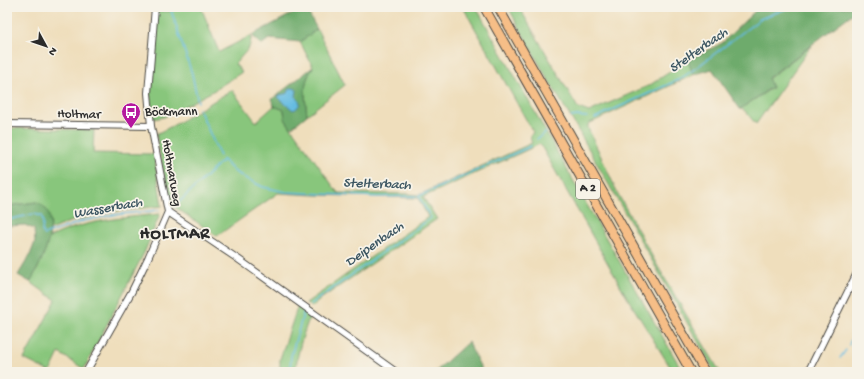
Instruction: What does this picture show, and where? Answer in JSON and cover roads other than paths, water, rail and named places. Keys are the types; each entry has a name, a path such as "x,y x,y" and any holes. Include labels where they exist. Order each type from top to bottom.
{"highway":[{"name":"A 2","path":"484,7 691,372"},
{"name":"A 2","path":"498,7 705,372"}],"street":[{"name":"Holtmarweg","path":"86,372 132,291 168,212 151,126 148,93 155,7"},
{"name":"Holtmar","path":"7,124 151,126"},
{"path":"168,212 238,259 396,372"},
{"path":"808,372 857,273"}],"water":[{"path":"290,88 297,90 296,97 300,104 293,110 278,97 288,93"}],"waterway":[{"name":"Stelterbach","path":"170,7 192,74 198,102"},
{"name":"Stelterbach","path":"595,118 680,79 760,19 790,7"},
{"name":"Stelterbach","path":"199,109 220,156"},
{"name":"Stelterbach","path":"571,117 587,117"},
{"name":"Stelterbach","path":"537,139 546,132"},
{"name":"Stelterbach","path":"222,159 235,172 247,179 263,187 286,192 378,197 419,196 531,146"},
{"path":"174,207 223,160"},
{"name":"Deipenbach","path":"311,304 431,218 419,197"},
{"name":"Wasserbach","path":"7,220 34,214 42,216 42,231 44,235 83,221 112,215 159,210"},
{"name":"Deipenbach","path":"290,372 291,356 304,311"},
{"path":"849,345 851,339"},
{"path":"840,358 846,350"}],"place":[{"name":"Böckmann","path":"131,129"}],"district":[{"name":"HOLTMAR","path":"175,235"}]}
